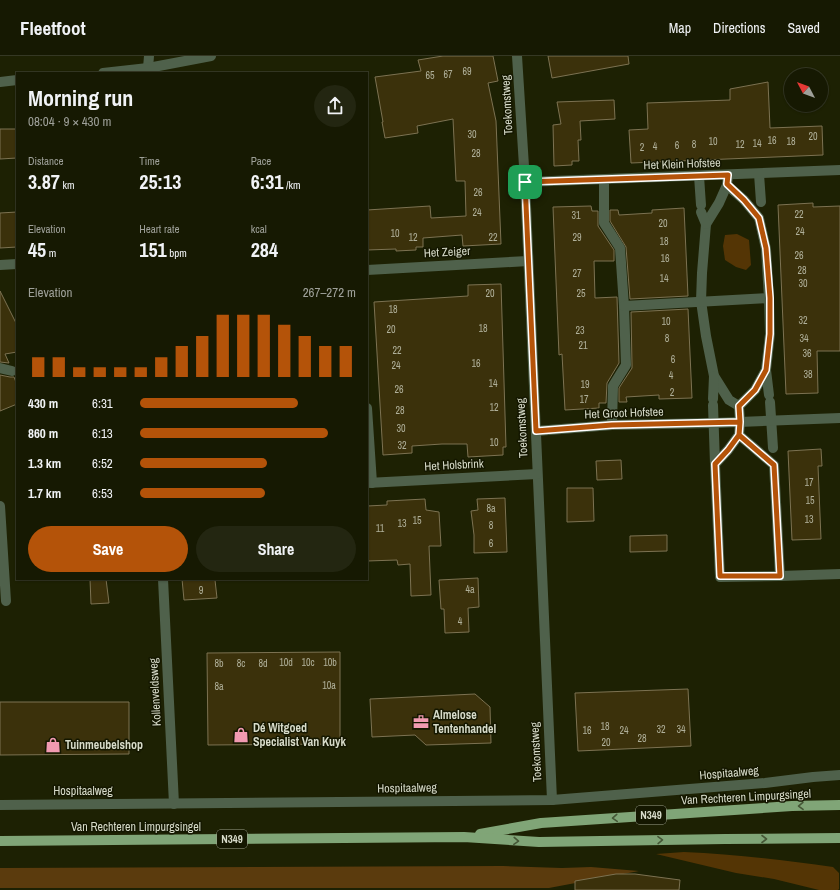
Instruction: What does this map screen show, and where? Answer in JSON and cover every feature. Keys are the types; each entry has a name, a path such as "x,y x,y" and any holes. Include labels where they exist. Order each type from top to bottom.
{"main road":[{"name":"Van Rechteren Limpurgsingel","path":"464,837 541,823 792,806 840,805"},
{"name":"Van Rechteren Limpurgsingel","path":"0,841 464,837 539,842 840,838"}],"street":[{"path":"148,68 149,56"},
{"path":"129,72 211,56"},
{"name":"Toekomstweg","path":"517,56 525,182 552,800"},
{"path":"0,82 16,80"},
{"name":"Het Klein Hofstee","path":"525,182 699,176 728,180 759,174 840,170"},
{"path":"759,174 770,298 770,334 766,370 770,398 774,456 780,576"},
{"path":"699,176 701,209 706,224 701,301 714,376 713,402 720,576 840,574"},
{"path":"604,180 604,223 620,248 626,365 613,386 612,425"},
{"path":"706,224 719,203 728,180 744,200 761,210"},
{"name":"Het Zeiger","path":"368,270 528,261"},
{"path":"0,265 16,264"},
{"path":"624,306 770,298"},
{"path":"0,368 12,371"},
{"path":"715,464 739,435 739,406 755,390 766,370"},
{"path":"714,376 729,400 739,406"},
{"name":"Het Groot Hofstee","path":"536,431 612,425 840,418"},
{"path":"739,435 774,456"},
{"name":"Het Holsbrink","path":"368,446 369,483 537,474"},
{"path":"0,506 6,601"},
{"name":"Kollenveldsweg","path":"163,580 174,804"},
{"name":"Hospitaalweg","path":"0,805 552,800 765,783 840,775"}],"shaded area":[{"path":"737,234 749,240 751,265 746,270 736,267 725,260 723,246 725,235"},
{"path":"684,852 721,854 833,867 839,873 839,889 819,890 774,879 736,873 656,854"},
{"path":"503,866 562,868 591,867 639,871 549,888 0,888 0,868"}],"building":[{"path":"443,56 493,56 498,81 488,83 496,121 501,244 463,246 462,235 423,238 423,247 416,247 416,250 368,250 368,210 430,206 431,218 466,216 465,181 456,181 453,119 417,126 418,133 385,138 375,77 421,71 418,60"},
{"path":"548,56 628,56 629,64 552,78"},
{"path":"768,82 770,128 822,126 823,155 631,163 629,130 648,129 647,103 730,100 730,89"},
{"path":"614,100 615,119 580,121 581,140 578,140 579,161 572,161 572,165 554,166 553,125 561,124 557,102"},
{"path":"0,129 16,129 16,158 0,159"},
{"path":"813,203 813,207 840,206 840,351 817,351 818,393 786,394 778,205"},
{"path":"591,206 592,211 598,211 598,226 614,250 614,261 594,261 595,298 617,297 619,363 607,383 606,403 599,403 599,408 565,410 562,354 559,355 553,207"},
{"path":"684,208 688,296 630,299 626,247 610,221 610,210 618,210 619,215 652,213 652,210"},
{"path":"16,212 16,247 0,248 0,213"},
{"path":"501,284 506,447 503,447 503,455 468,457 467,444 442,444 412,446 412,453 383,455 374,302 468,296 468,285"},
{"path":"0,291 16,323 16,352 5,354 9,363 0,362"},
{"path":"688,309 692,398 659,399 659,395 626,397 627,402 619,402 619,388 632,368 631,312"},
{"path":"0,375 14,377 16,382 16,404 0,411"},
{"path":"821,449 822,466 818,466 821,539 792,540 788,451"},
{"path":"621,460 622,479 597,480 596,461"},
{"path":"567,488 593,488 594,521 567,522"},
{"path":"505,498 507,552 474,553 474,535 471,511 478,510 477,499"},
{"path":"425,499 426,510 439,512 441,546 429,546 431,595 411,596 410,564 398,565 397,560 368,561 368,506 387,505 387,501"},
{"path":"667,535 667,551 630,552 630,536"},
{"path":"478,578 479,607 468,608 469,632 445,633 444,609 441,609 439,580"},
{"path":"90,580 106,580 109,603 91,604"},
{"path":"182,580 215,580 217,598 184,600"},
{"path":"340,652 340,744 208,745 207,653"},
{"path":"688,689 691,746 578,751 575,693"},
{"path":"475,694 490,707 491,743 426,745 415,735 372,737 370,699"},
{"path":"0,702 129,702 129,754 0,755"},
{"path":"616,874 635,874 680,880 679,890 575,890 575,881"}],"place":[{"name":"Almelose Tentenhandel","path":"421,722"},
{"name":"Dé Witgoed Specialist Van Kuyk","path":"241,735"},
{"name":"Tuinmeubelshop","path":"53,745"}],"route":[{"path":"525,182 536,431 612,425 740,422 739,435 774,465 780,576 720,576 715,464 739,435 740,422 739,406 755,390 766,370 770,334 770,298 766,248 759,218 744,200 727,184 728,175 525,182"}]}
